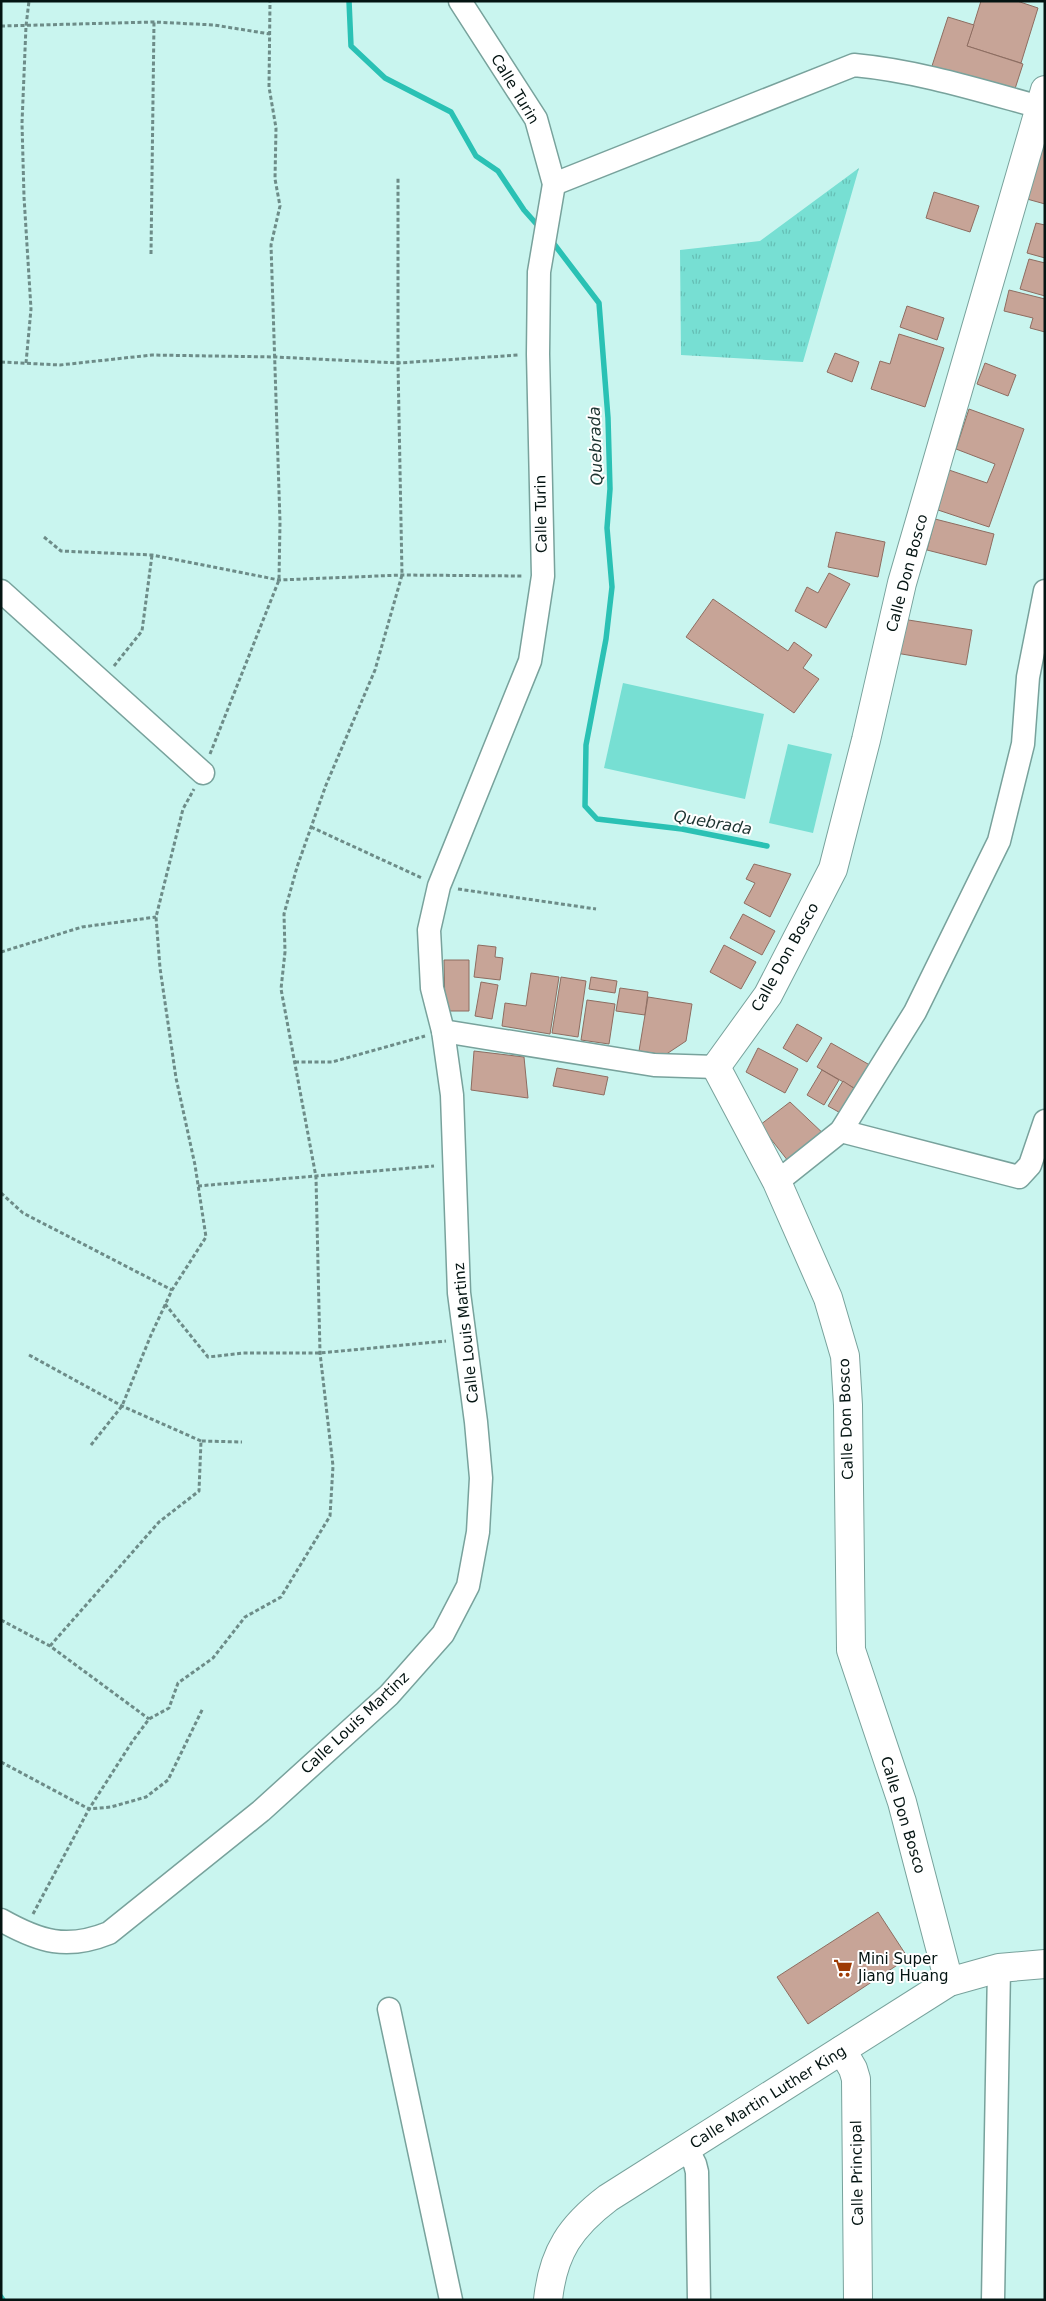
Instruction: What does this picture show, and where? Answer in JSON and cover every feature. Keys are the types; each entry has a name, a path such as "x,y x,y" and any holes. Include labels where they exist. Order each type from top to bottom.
{"street":[{"name":"Calle Turin","path":"442,1032 432,988 429,930 439,886 530,661 542,576 538,354 539,272 554,184 536,119 460,1"},
{"path":"554,184 854,65 893,69 1042,99"},
{"name":"Calle Don Bosco","path":"949,1982 902,1802 851,1650 848,1405 845,1356 828,1298 777,1182 716,1067 768,994 832,869 866,740 902,583 1042,99"},
{"path":"1,591 203,773"},
{"path":"777,1182 841,1131 915,1012 999,841 1023,744 1028,677 1045,591"},
{"path":"442,1032 654,1065 716,1067"},
{"name":"Calle Louis Martinz","path":"1,1920 23,1932 46,1941 70,1944 89,1941 110,1933 261,1811 389,1695 443,1634 468,1586 478,1532 481,1478 476,1422 459,1293 452,1095 442,1032"},
{"path":"841,1131 1019,1177 1030,1165 1045,1121"},
{"name":"Calle Martin Luther King","path":"548,2300 554,2263 565,2240 585,2215 608,2198 949,1982 999,1968 1045,1964"},
{"path":"992,2300 999,1968"},
{"path":"389,2009 451,2300"},
{"name":"Calle Principal","path":"842,2050 853,2069 856,2079 858,2300"},
{"path":"687,2148 697,2172 699,2300"}],"path":[{"path":"26,363 31,309 24,197 22,123 26,26 29,1"},
{"path":"91,1445 122,1406 165,1304 206,1237 198,1186 176,1078 160,968 156,917 183,809 203,773 279,580 271,245 280,206 275,179 276,128 269,86 270,1"},
{"path":"151,254 154,22"},
{"path":"1,26 154,22 214,25 270,34"},
{"path":"23,1932 88,1809 149,1719 169,1708 178,1683 213,1658 244,1617 282,1597 330,1516 332,1466 320,1353 316,1178 281,989 285,952 284,914 326,785 375,670 402,575 398,363 398,177"},
{"path":"1,362 60,366 152,355 275,357 398,363 538,354"},
{"path":"44,537 61,551 152,555 279,580 402,575 542,576"},
{"path":"101,683 142,631 152,555"},
{"path":"311,827 439,886 596,909"},
{"path":"1,952 82,927 156,917"},
{"path":"296,1062 332,1062 442,1032"},
{"path":"198,1186 316,1178 454,1164"},
{"path":"1,1193 23,1213 172,1290"},
{"path":"165,1304 208,1358 243,1353 320,1353 464,1339"},
{"path":"29,1355 122,1406 201,1441 242,1442"},
{"path":"50,1646 159,1522 199,1491 201,1441"},
{"path":"1,1620 50,1646 149,1719"},
{"path":"1,1762 88,1809 112,1807 146,1797 168,1780 203,1708"}],"green space":[{"path":"859,168 803,362 681,355 680,250 760,241"},
{"path":"623,683 764,714 745,799 604,768"},
{"path":"788,744 832,754 813,833 769,823"}],"building":[{"path":"981,1 1017,1 1038,8 1021,63 967,46"},
{"path":"948,17 974,25 967,46 1023,64 1013,95 931,69"},
{"path":"1045,140 1045,204 1027,199"},
{"path":"934,192 979,206 970,232 926,218"},
{"path":"1036,223 1045,225 1045,258 1027,253"},
{"path":"1029,259 1045,263 1045,296 1020,289"},
{"path":"1009,290 1045,299 1045,332 1030,328 1033,318 1004,311"},
{"path":"907,306 944,318 937,340 900,327"},
{"path":"899,334 944,348 925,407 871,389 880,361 890,364"},
{"path":"835,353 859,362 852,382 827,372"},
{"path":"985,363 1016,375 1008,396 977,384"},
{"path":"969,409 1024,429 989,527 938,510 949,470 987,483 995,464 956,449"},
{"path":"935,519 994,534 986,565 927,550"},
{"path":"836,532 885,542 878,577 828,567"},
{"path":"829,573 850,584 826,628 795,611 807,587 818,593"},
{"path":"713,599 788,651 794,642 812,655 803,668 819,679 794,713 686,637"},
{"path":"902,619 972,630 966,665 896,653"},
{"path":"754,864 791,874 770,917 744,903 755,883 746,879"},
{"path":"743,914 775,931 762,955 730,938"},
{"path":"478,945 496,947 495,957 503,958 500,980 474,977"},
{"path":"724,945 756,962 741,989 710,972"},
{"path":"444,960 469,960 469,1011 445,1011"},
{"path":"531,973 559,977 550,1034 502,1026 505,1003 526,1006"},
{"path":"561,977 586,981 578,1037 552,1033"},
{"path":"591,977 617,981 615,993 589,989"},
{"path":"481,982 498,985 492,1019 475,1016"},
{"path":"620,988 648,992 645,1015 616,1011"},
{"path":"648,997 692,1004 686,1041 665,1055 639,1051"},
{"path":"587,1000 615,1004 609,1044 581,1040"},
{"path":"797,1024 822,1038 807,1062 783,1048"},
{"path":"831,1043 875,1068 861,1092 817,1067"},
{"path":"758,1048 798,1069 785,1093 746,1072"},
{"path":"474,1051 524,1057 528,1098 471,1090"},
{"path":"557,1068 608,1077 604,1095 553,1086"},
{"path":"822,1070 839,1080 824,1105 807,1095"},
{"path":"843,1081 858,1091 844,1115 828,1106"},
{"path":"790,1102 828,1138 792,1166 760,1125"},
{"name":"Mini Super Jiang Huang","path":"878,1912 908,1958 808,2024 777,1977"}],"waterway":[{"name":"Quebrada","path":"349,1 351,46 385,78 451,112 476,156 498,171 524,210 540,228"},
{"name":"Quebrada","path":"551,240 599,303 608,418 610,489 607,528 612,587 606,639 586,745 585,806 597,819 682,829 767,846"}],"place":[{"name":"Mini Super Jiang Huang","path":"843,1968"}]}
